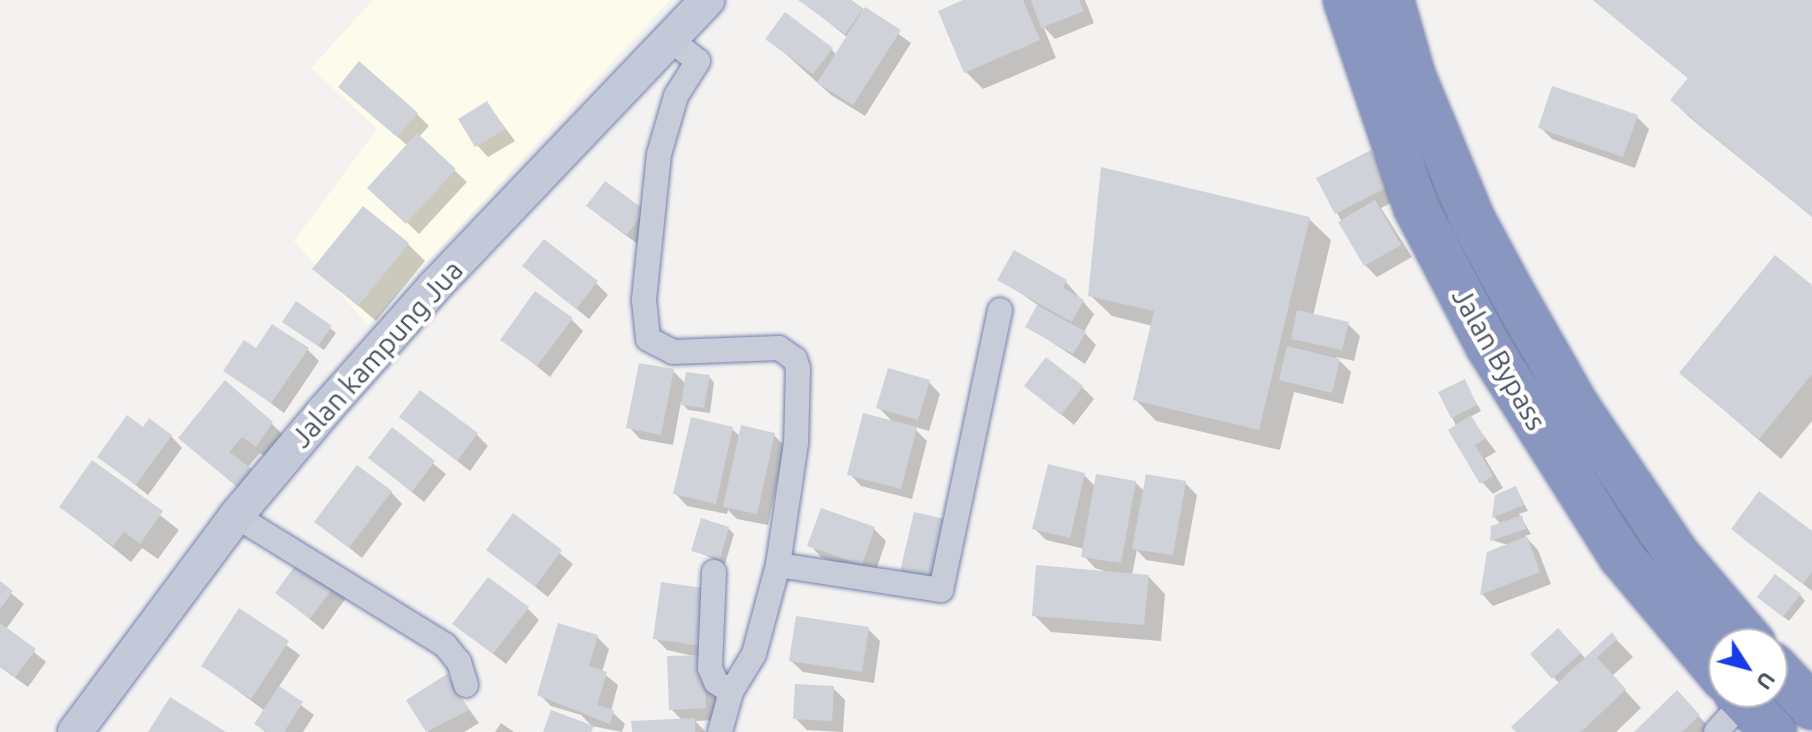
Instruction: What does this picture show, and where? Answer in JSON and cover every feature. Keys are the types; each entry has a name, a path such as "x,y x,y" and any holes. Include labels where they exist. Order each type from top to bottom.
{"highway":[{"name":"Jalan Bypass","path":"1346,0 1416,207 1537,427 1622,557 1708,672"},
{"name":"Jalan Bypass","path":"1391,0 1413,77 1472,219 1577,407 1677,555 1739,628"},
{"path":"1537,427 1577,407"},
{"path":"1788,682 1812,707"},
{"name":"Jalan Bypass","path":"1740,708 1774,732"}],"street":[{"name":"Jalan kampung Jua","path":"75,732 236,516 435,286 707,0"},
{"path":"671,40 698,61 665,124 647,256 644,328 648,339 673,352 779,348 795,359 796,443 778,565 754,654 731,692 720,732"},
{"path":"778,565 941,590 1000,310"},
{"path":"236,516 445,645 459,662 466,685"},
{"path":"714,572 710,668 716,682 731,692"}],"shaded area":[{"path":"373,0 670,0 368,325 294,241 377,129 311,68"}],"building":[{"path":"798,0 850,0 863,9 845,34"},
{"path":"963,0 1023,0 1040,40 964,73 938,11"},
{"path":"1031,0 1079,0 1084,11 1041,28"},
{"path":"1593,0 1812,0 1812,217 1670,100 1688,78"},
{"path":"865,7 901,30 853,105 817,83"},
{"path":"785,12 833,48 813,74 765,39"},
{"path":"359,61 418,113 397,137 338,87"},
{"path":"1552,86 1638,115 1623,157 1538,128"},
{"path":"487,101 505,129 475,147 458,119"},
{"path":"417,133 456,169 406,224 367,188"},
{"path":"1371,150 1390,186 1335,214 1316,178"},
{"path":"1101,167 1310,217 1259,430 1133,400 1154,311 1088,296"},
{"path":"605,181 645,210 627,235 586,206"},
{"path":"1375,200 1401,245 1364,266 1338,222"},
{"path":"363,206 409,243 358,306 312,269"},
{"path":"544,239 598,281 576,309 522,266"},
{"path":"1014,250 1067,280 1063,288 1084,300 1072,322 997,280"},
{"path":"1775,255 1812,285 1812,374 1759,439 1679,373"},
{"path":"535,291 573,318 537,366 500,340"},
{"path":"296,301 332,326 318,346 282,322"},
{"path":"1037,305 1086,332 1073,354 1025,327"},
{"path":"1297,310 1349,322 1342,350 1291,339"},
{"path":"272,324 309,348 271,403 223,371 244,340 256,348"},
{"path":"1287,346 1340,359 1332,393 1279,380"},
{"path":"1046,357 1083,386 1061,415 1024,386"},
{"path":"639,363 674,369 661,435 626,428"},
{"path":"888,368 930,380 918,420 876,408"},
{"path":"686,372 710,375 704,408 681,405"},
{"path":"1465,379 1477,405 1451,418 1438,392"},
{"path":"225,380 273,422 256,447 242,437 229,452 255,471 242,491 178,438"},
{"path":"420,390 478,433 457,461 399,417"},
{"path":"863,413 917,427 901,489 847,475"},
{"path":"127,415 143,427 149,418 172,435 136,485 97,457"},
{"path":"1471,415 1485,439 1475,445 1493,476 1480,484 1448,430"},
{"path":"691,417 733,427 716,504 673,494"},
{"path":"741,425 775,433 757,514 723,507"},
{"path":"392,427 435,461 412,492 368,458"},
{"path":"92,460 163,511 140,544 124,532 113,546 59,507"},
{"path":"1048,464 1085,473 1070,538 1032,529"},
{"path":"357,465 392,491 349,548 314,522"},
{"path":"1096,474 1136,481 1121,563 1081,557"},
{"path":"1146,474 1186,481 1173,555 1132,549"},
{"path":"1516,486 1524,505 1492,518 1495,495"},
{"path":"1759,491 1812,531 1812,572 1803,584 1731,529"},
{"path":"821,508 875,527 862,565 807,546"},
{"path":"914,512 950,520 935,584 899,576"},
{"path":"513,513 562,550 535,587 486,550"},
{"path":"1522,515 1526,529 1490,541 1491,526"},
{"path":"701,518 729,527 720,559 691,551"},
{"path":"1527,536 1540,572 1480,595 1487,552"},
{"path":"300,559 335,585 310,619 275,593"},
{"path":"1036,565 1149,575 1144,625 1032,616"},
{"path":"1775,574 1801,594 1783,617 1757,597"},
{"path":"488,577 529,607 493,654 452,624"},
{"path":"0,581 13,591 0,609"},
{"path":"661,582 710,589 701,646 653,639"},
{"path":"239,608 289,641 251,699 201,666"},
{"path":"796,616 869,627 862,672 789,661"},
{"path":"0,623 36,649 15,677 0,666"},
{"path":"558,623 598,635 589,666 607,672 597,705 614,710 610,724 537,695"},
{"path":"1558,628 1581,653 1552,679 1530,654"},
{"path":"1612,632 1617,639 1597,658 1626,689 1581,732 1516,732 1511,727"},
{"path":"704,655 706,708 669,710 667,656"},
{"path":"447,674 469,710 426,732 406,700"},
{"path":"795,684 834,686 832,721 793,719"},
{"path":"279,686 303,702 284,732 267,732 254,724"},
{"path":"1677,690 1700,715 1682,732 1634,732"},
{"path":"170,697 226,732 148,732"},
{"path":"551,710 594,726 591,732 543,732"},
{"path":"695,718 695,732 632,732 631,721"}]}
